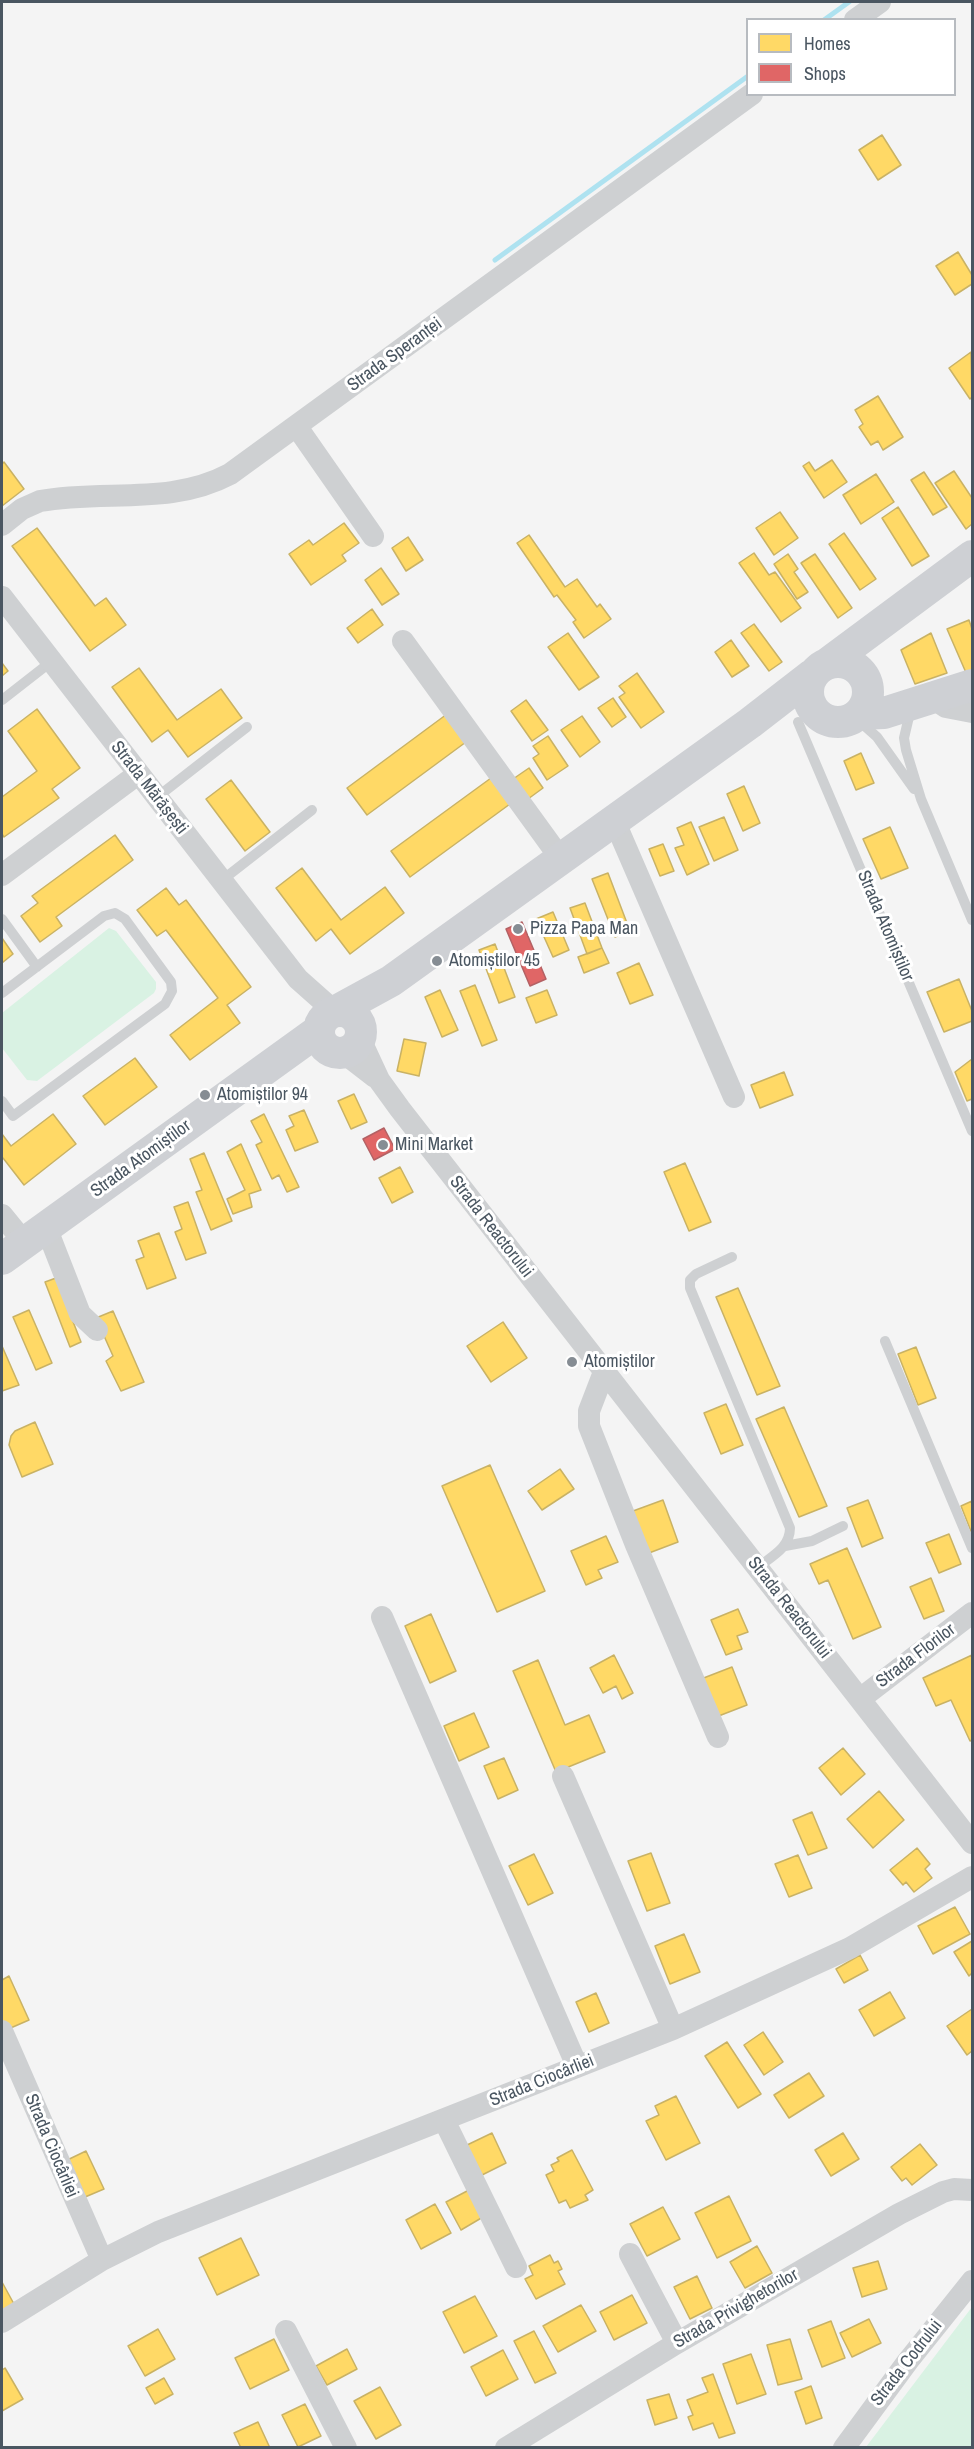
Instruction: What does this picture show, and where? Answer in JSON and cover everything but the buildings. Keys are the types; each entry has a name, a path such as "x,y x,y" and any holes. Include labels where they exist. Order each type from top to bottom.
{"main road":[{"path":"338,1032 391,981 750,723 972,556"},
{"path":"844,706 868,632"},
{"path":"839,662 850,664 844,706 818,715 807,696 808,685 820,669 839,662"},
{"path":"750,723 844,706 884,713 972,685"},
{"name":"Strada Atomiștilor","path":"24,1242 280,1059 338,1032"}],"street":[{"path":"858,18 880,2"},
{"name":"Strada Speranței","path":"2,525 22,510 40,501 162,494 203,486 242,466 749,96"},
{"path":"297,427 373,536"},
{"name":"Strada Mărășești","path":"2,597 338,1032"},
{"path":"403,641 561,859"},
{"path":"922,700 958,711 972,712"},
{"path":"2,875 138,774"},
{"path":"614,820 734,1097"},
{"name":"Strada Reactorului","path":"338,1032 379,1080 972,1843"},
{"path":"2,1215 80,1314 97,1330"},
{"path":"604,1372 589,1411 590,1426 636,1545 718,1737"},
{"name":"Strada Florilor","path":"860,1699 972,1613"},
{"path":"382,1617 577,2066"},
{"path":"563,1776 673,2029"},
{"name":"Strada Ciocârliei","path":"2,2322 102,2260 159,2232 673,2029 850,1948 972,1877"},
{"name":"Strada Ciocârliei","path":"2,2031 102,2260"},
{"path":"444,2120 516,2267"},
{"name":"Strada Privighetorilor","path":"506,2448 677,2343 916,2205 954,2189 972,2190"},
{"path":"630,2254 677,2343"},
{"name":"Strada Codrului","path":"844,2448 908,2361 972,2281"},
{"path":"286,2331 346,2448"}],"lane":[{"path":"2,700 52,661"},
{"path":"922,700 904,738 921,799 972,920"},
{"path":"844,706 877,737 921,799"},
{"name":"Strada Atomiștilor","path":"844,706 972,1131"},
{"path":"156,798 247,727"},
{"path":"221,881 312,810"},
{"path":"2,993 104,916 115,913 125,919 171,982 172,992 165,1004 13,1116 2,1101"},
{"path":"2,919 37,967"},
{"path":"732,1257 696,1274 690,1280 690,1288 790,1528 790,1537 785,1546 757,1568"},
{"path":"885,1341 972,1548"},
{"path":"785,1546 812,1541 843,1526"}],"green space":[{"path":"109,928 116,931 156,982 154,993 37,1081 27,1080 2,1048 2,1013"},
{"path":"972,2307 972,2447 866,2447"}],"waterway":[{"path":"827,18 849,2"},
{"path":"495,260 746,77"}],"place":[{"name":"Pizza Papa Man","path":"518,929"},
{"name":"Atomiștilor 45","path":"437,961"},
{"name":"Atomiștilor 94","path":"205,1095"},
{"name":"Mini Market","path":"383,1145"},
{"name":"Atomiștilor","path":"572,1362"}]}
